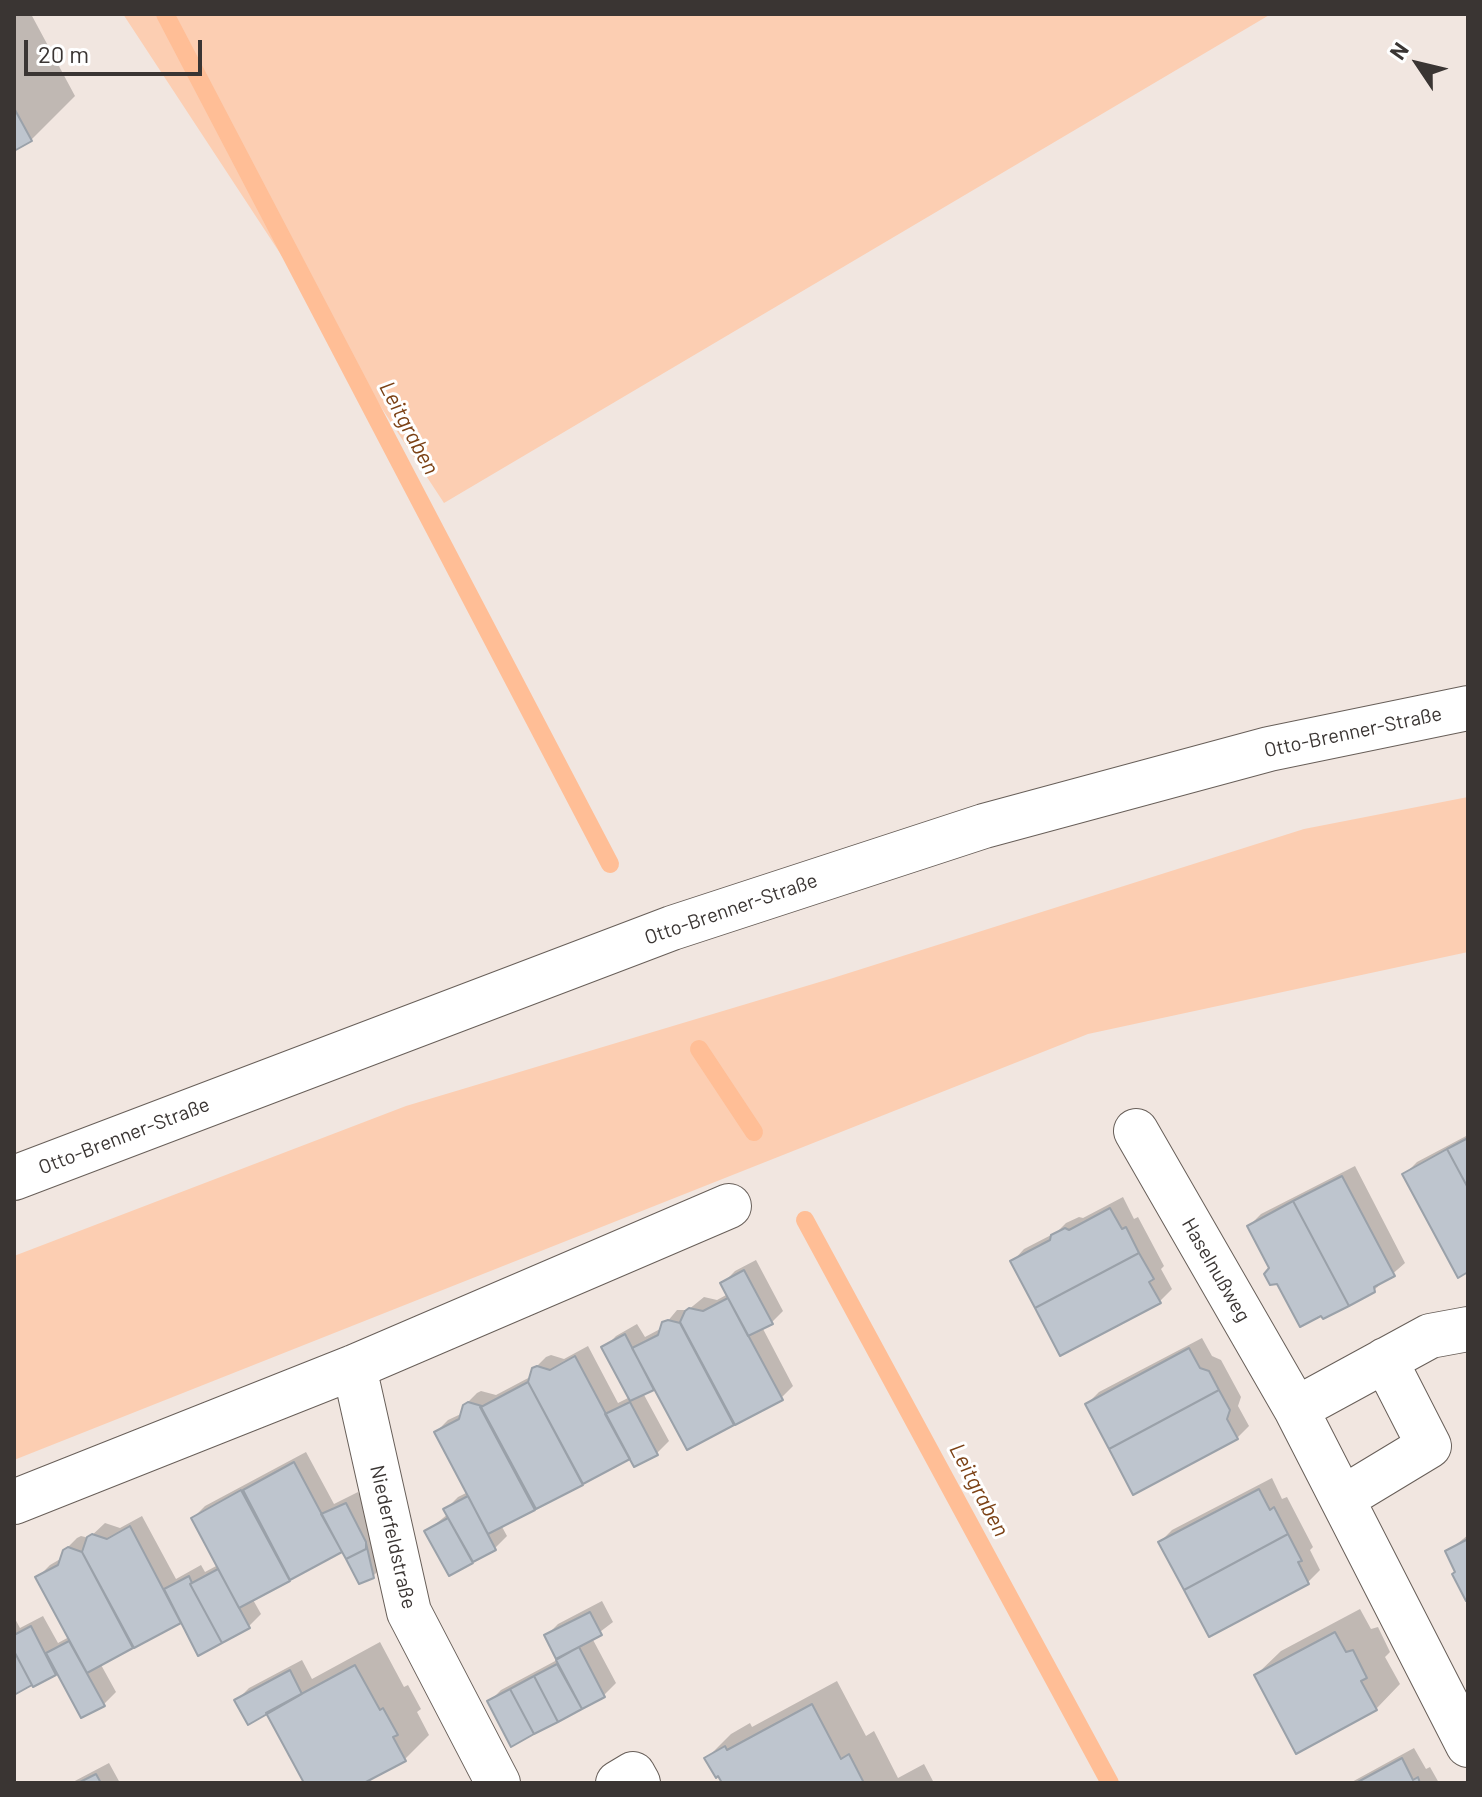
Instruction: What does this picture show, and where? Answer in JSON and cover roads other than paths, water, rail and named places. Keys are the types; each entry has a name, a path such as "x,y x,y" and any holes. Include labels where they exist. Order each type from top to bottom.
{"street":[{"name":"Otto-Brenner-Straße","path":"14,1178 672,928 984,826 1269,749 1468,708"},
{"name":"Haselnußweg","path":"1136,1131 1296,1409 1468,1745"},
{"path":"14,1502 354,1367 729,1206"},
{"path":"1296,1409 1430,1336 1468,1329"},
{"path":"1343,1498 1429,1446 1385,1360"},
{"name":"Niederfeldstraße","path":"354,1367 409,1612 498,1783"},
{"path":"618,1783 633,1774 638,1783"}],"waterway":[{"name":"Leitgraben","path":"165,14 610,864"},
{"name":"Leitgraben","path":"699,1049 754,1132"},
{"name":"Leitgraben","path":"805,1220 1110,1783"}]}
